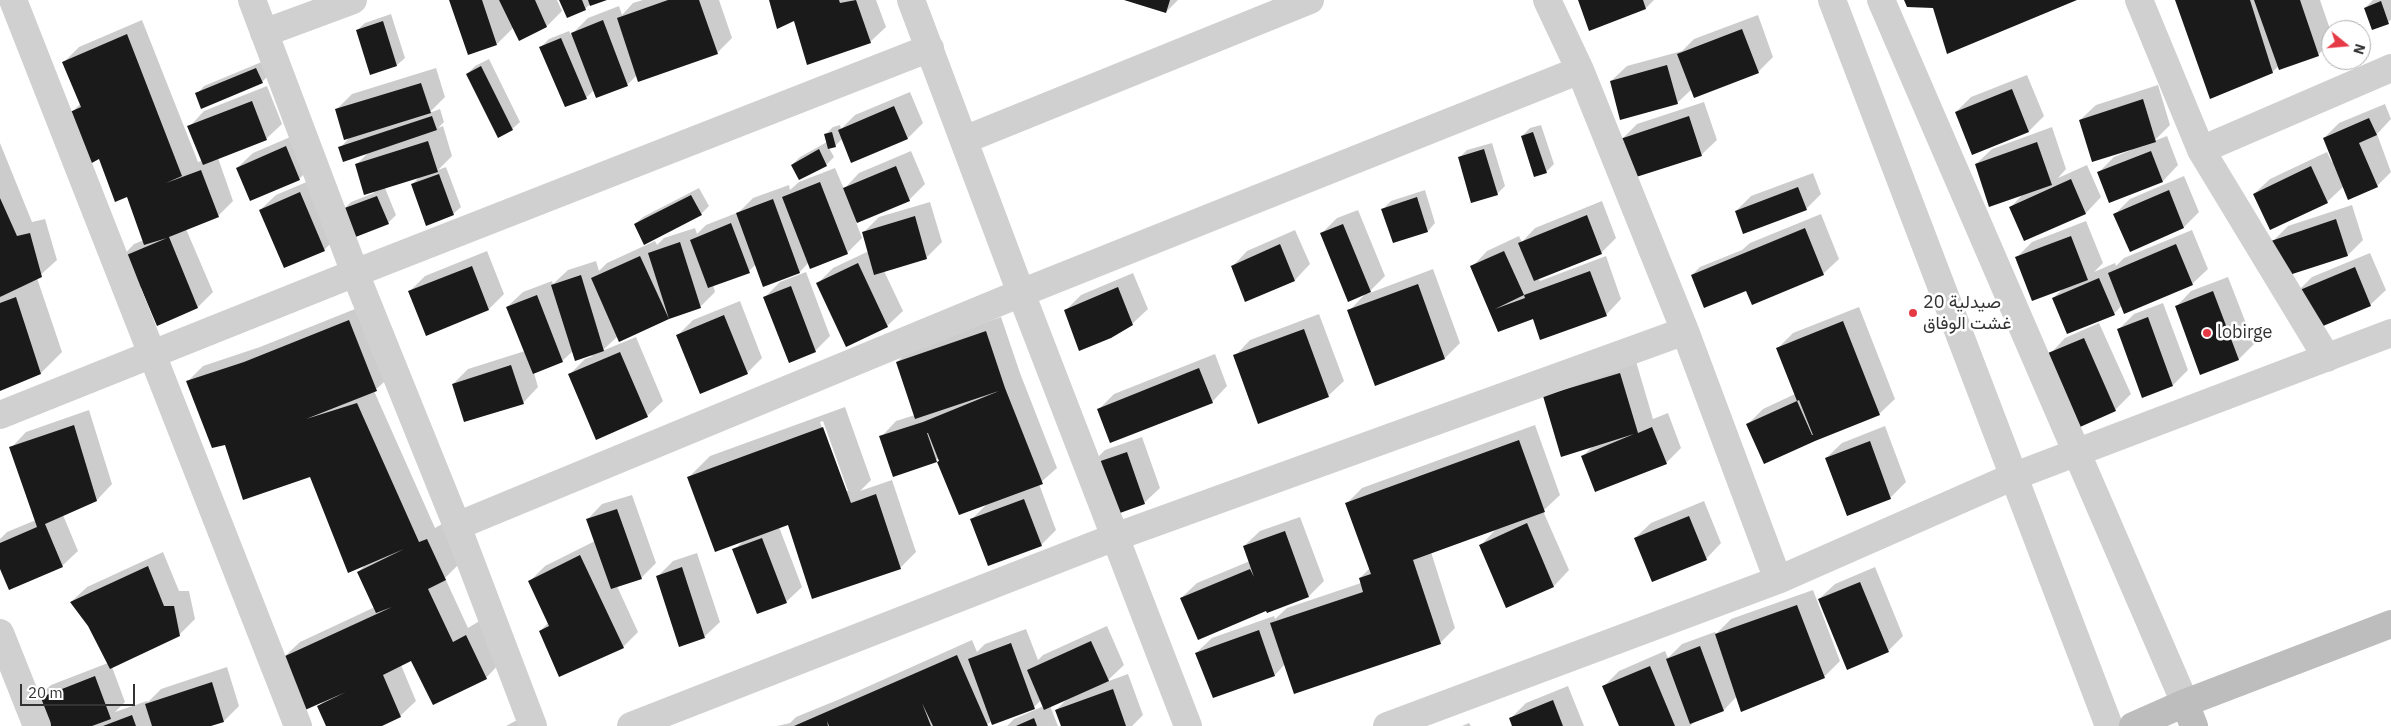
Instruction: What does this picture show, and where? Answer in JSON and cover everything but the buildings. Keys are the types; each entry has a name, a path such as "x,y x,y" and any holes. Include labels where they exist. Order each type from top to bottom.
{"main road":[{"path":"2133,726 2190,714 2391,624"}],"street":[{"path":"13,0 298,726"},
{"path":"252,0 355,273 457,526 533,726"},
{"path":"264,34 353,0"},
{"path":"911,0 1021,293 1188,726"},
{"path":"964,140 1310,0"},
{"path":"1547,0 1580,70 1685,331 1778,580"},
{"path":"1832,0 2012,477 2109,726"},
{"path":"1881,0 2190,714"},
{"path":"2140,0 2201,150 2327,358"},
{"path":"0,415 355,273 930,48"},
{"path":"2201,150 2391,68"},
{"path":"457,526 1021,293 1580,70"},
{"path":"631,726 1115,537 1685,331"},
{"path":"1387,726 1778,580 2012,477 2079,454 2391,333"},
{"path":"3,647 37,726"}],"place":[{"name":"صيدلية 20 غشت الوفاق","path":"1913,313"},
{"name":"lobirge","path":"2207,333"}]}
